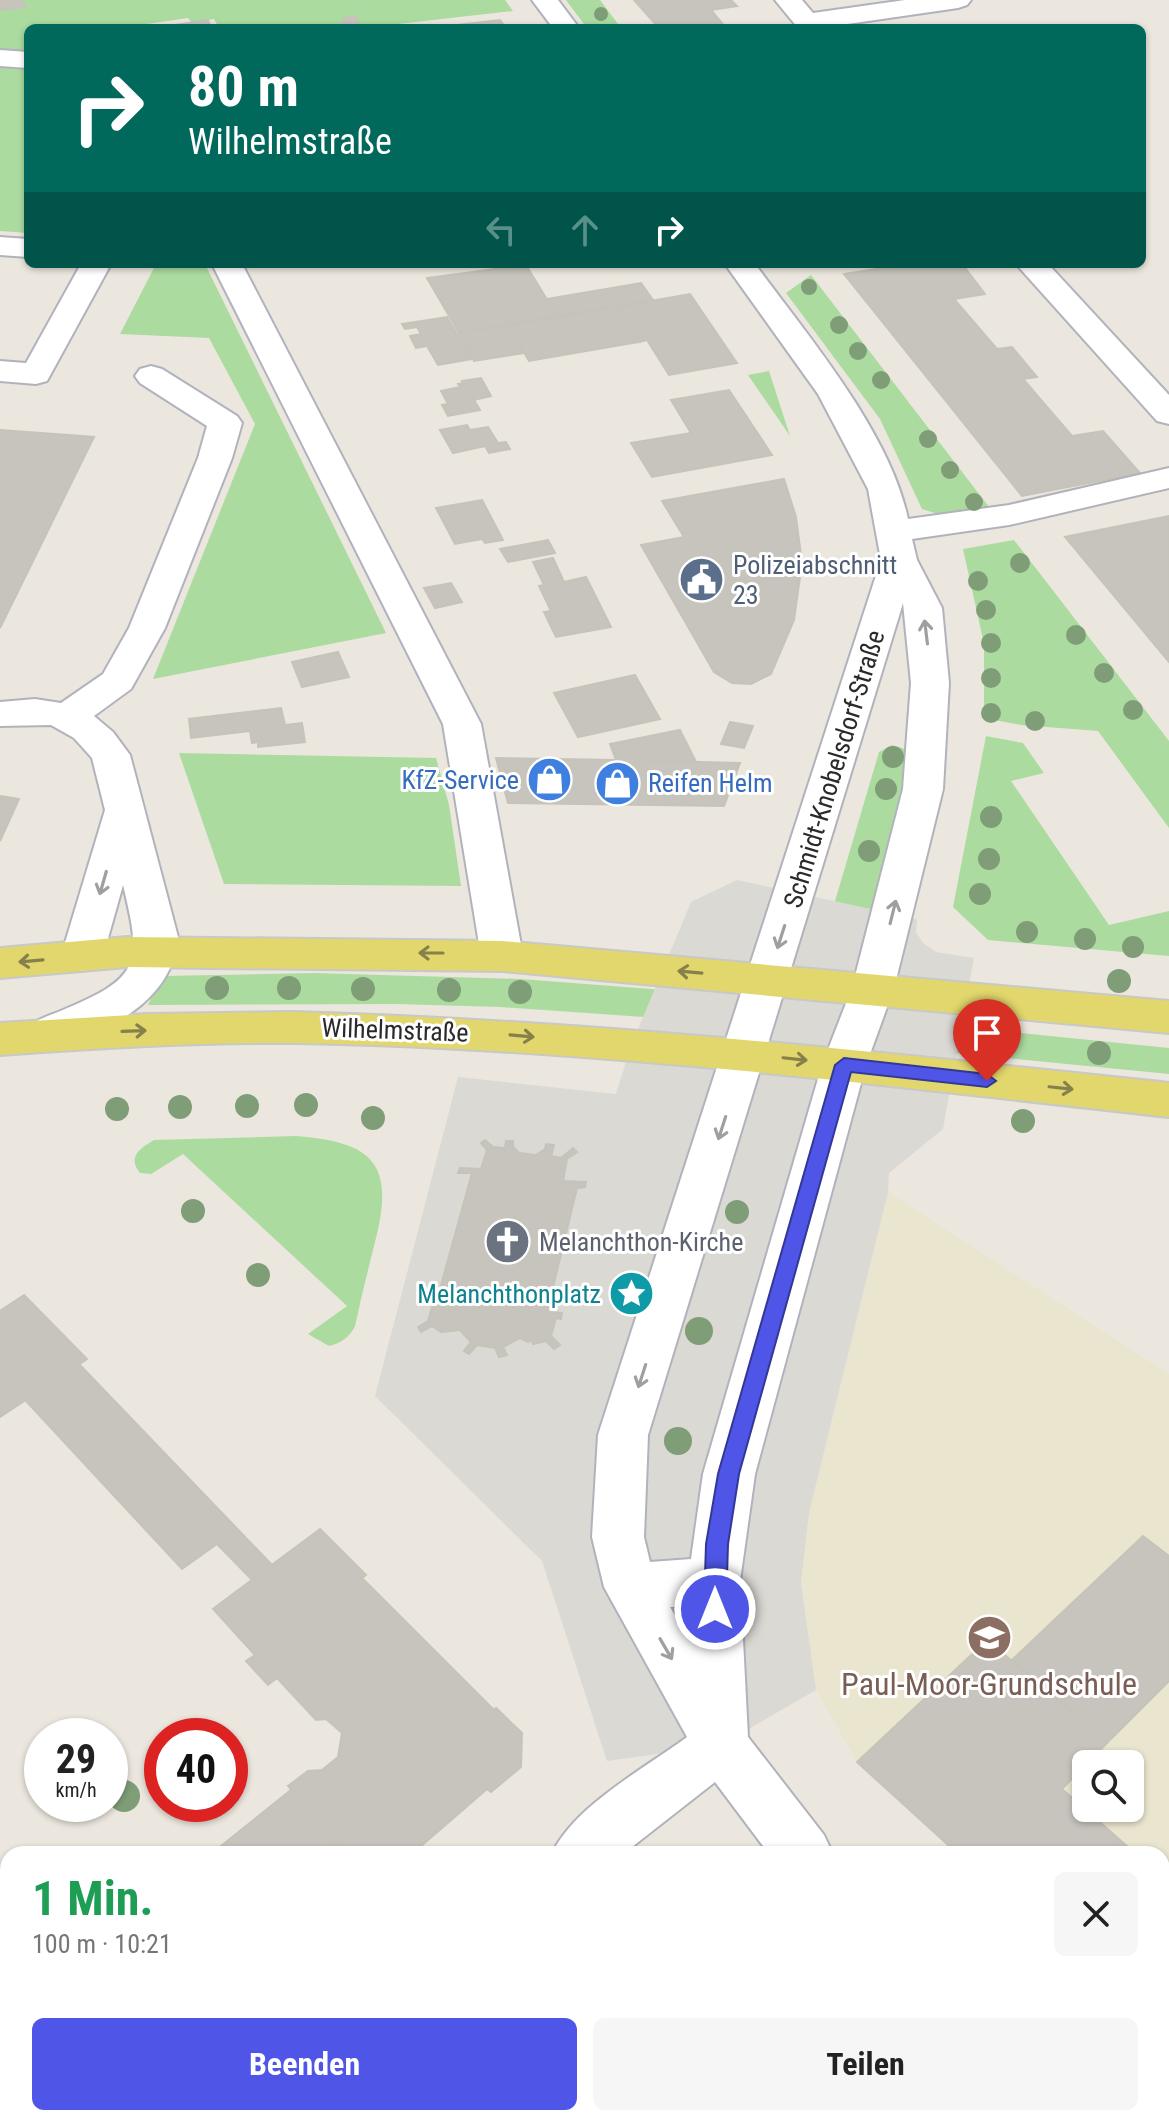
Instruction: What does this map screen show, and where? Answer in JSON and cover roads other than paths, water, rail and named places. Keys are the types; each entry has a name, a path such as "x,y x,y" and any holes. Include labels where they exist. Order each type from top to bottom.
{"main road":[{"path":"0,963 158,952 502,956 1169,1017"},
{"name":"Wilhelmstraße","path":"0,1039 229,1027 388,1028 745,1054 1169,1100"}],"street":[{"path":"545,0 563,24"},
{"path":"788,0 809,24"},
{"path":"816,24 958,0"},
{"path":"0,58 24,60"},
{"path":"0,246 24,248"},
{"path":"0,371 36,374 94,268"},
{"path":"229,268 462,724 502,956"},
{"name":"Schmidt-Knobelsdorf-Straße","path":"749,268 850,420 885,489 898,545 924,608 930,662 923,789 873,988"},
{"path":"1035,268 1169,414"},
{"path":"69,715 118,681 147,628 215,458 225,423 151,376"},
{"path":"898,545 1009,515 1169,478"},
{"name":"Schmidt-Knobelsdorf-Straße","path":"768,978 898,545"},
{"path":"0,714 34,710 69,715 93,731 111,755 157,937 158,952"},
{"path":"82,956 125,810"},
{"name":"Wilhelmstraße","path":"45,1035 120,1000 140,987 158,952"},
{"path":"768,978 623,1435 618,1537 630,1587 721,1745 798,1846"},
{"path":"721,1745 714,1581 729,1474 844,1065 873,988"},
{"path":"630,1587 714,1581"},
{"path":"590,1846 620,1819 721,1745"}],"place":[{"name":"Polizeiabschnitt 23","path":"702,580"},
{"name":"KfZ-Service","path":"550,780"},
{"name":"Reifen Helm","path":"617,783"},
{"name":"Melanchthon-Kirche","path":"508,1242"},
{"name":"Melanchthonplatz","path":"632,1294"},
{"name":"Paul-Moor-Grundschule","path":"989,1637"}]}
